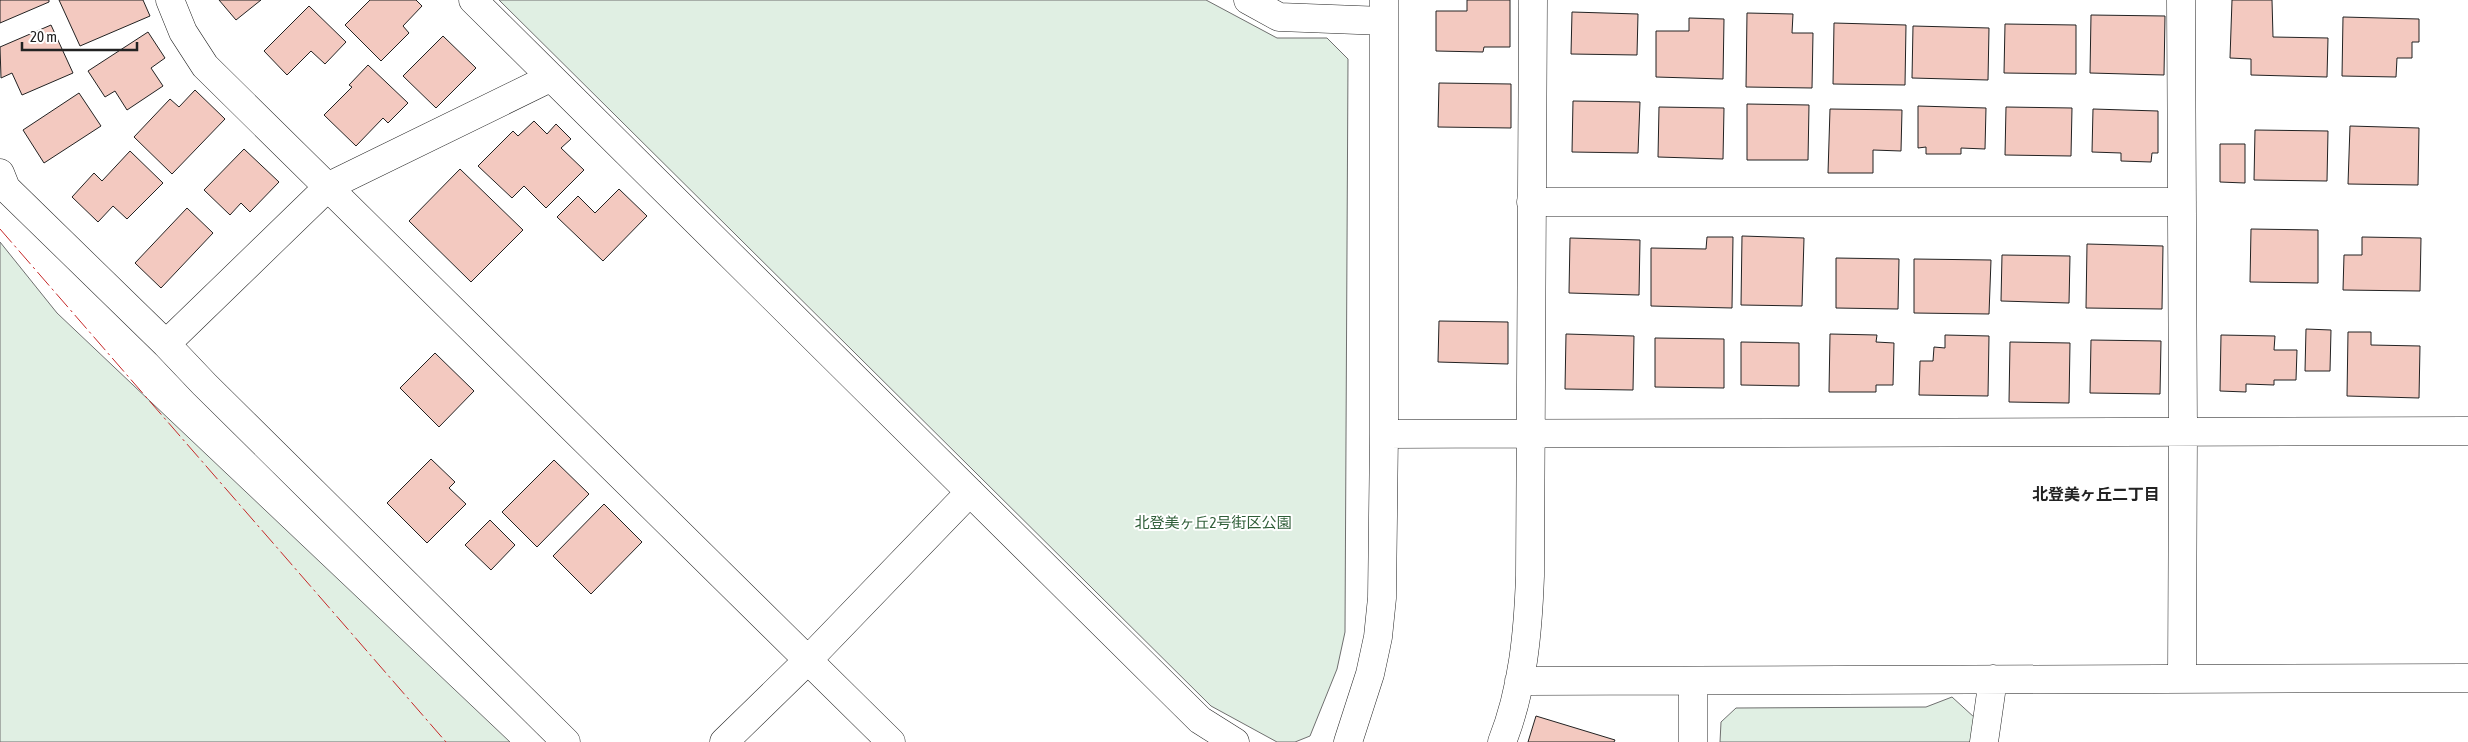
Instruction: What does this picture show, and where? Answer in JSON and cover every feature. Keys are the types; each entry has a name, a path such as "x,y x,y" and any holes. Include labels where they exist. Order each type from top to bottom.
{"street":[{"path":"170,0 183,32 205,66 329,186 891,742"},
{"path":"473,0 1200,720 1236,742"},
{"path":"1248,0 1279,17 1384,10 1382,598 1378,637 1359,713 1348,742"},
{"path":"1502,742 1510,723 1527,638 1533,0"},
{"path":"2181,0 2182,678"},
{"path":"166,344 329,186 550,78"},
{"path":"0,172 6,188 166,344 218,398 566,742"},
{"path":"1530,202 2182,202"},
{"path":"1384,434 2468,431"},
{"path":"724,742 807,661 970,492"},
{"path":"1519,681 1693,682 2468,678"},
{"path":"1984,742 1992,679"},
{"path":"1693,682 1693,742"}],"green space":[{"name":"北登美ヶ丘2号街区公園","path":"499,0 1206,0 1277,38 1327,38 1348,59 1345,632 1337,669 1310,736 1295,742 1277,742 1211,706"},
{"path":"0,242 57,313 510,742 0,742"},
{"path":"1952,697 1975,718 1973,742 1720,742 1721,722 1736,708 1926,707"}],"building":[{"path":"0,0 49,0 49,2 0,23"},
{"path":"59,0 143,0 150,16 80,46"},
{"path":"219,0 261,0 236,20"},
{"path":"370,0 416,0 422,6 403,26 409,33 381,61 345,25"},
{"path":"1467,0 1510,0 1510,47 1484,47 1483,52 1436,51 1436,11 1467,11"},
{"path":"2232,0 2272,0 2273,37 2328,38 2327,77 2251,75 2251,59 2230,58"},
{"path":"309,6 346,42 325,64 311,51 287,75 264,51"},
{"path":"1572,12 1638,14 1637,55 1571,54"},
{"path":"1747,13 1793,14 1792,33 1813,33 1812,88 1746,87"},
{"path":"2091,15 2165,16 2164,75 2090,73"},
{"path":"2343,17 2419,19 2419,42 2412,42 2412,58 2397,58 2396,77 2342,76"},
{"path":"1689,18 1724,19 1723,79 1656,77 1656,31 1689,31"},
{"path":"1834,23 1906,25 1905,85 1833,84"},
{"path":"2005,24 2076,25 2076,74 2004,73"},
{"path":"51,25 73,73 22,95 12,73 1,78 0,47"},
{"path":"1913,26 1989,28 1988,80 1912,78"},
{"path":"148,32 165,58 151,68 163,86 127,110 115,91 105,97 88,71"},
{"path":"443,36 476,68 436,108 403,76"},
{"path":"368,65 408,103 388,123 383,118 356,146 324,115 352,87 349,85"},
{"path":"1439,83 1511,84 1511,128 1438,127"},
{"path":"195,90 225,119 172,174 134,137 170,99 179,107"},
{"path":"79,93 101,126 44,163 23,130"},
{"path":"1573,101 1640,102 1638,153 1572,152"},
{"path":"1747,104 1809,105 1808,160 1747,160"},
{"path":"1918,106 1986,108 1985,149 1961,148 1961,154 1926,154 1926,147 1918,148"},
{"path":"1659,107 1724,108 1723,159 1658,157"},
{"path":"2006,107 2072,108 2071,156 2005,155"},
{"path":"1830,109 1902,110 1901,151 1873,150 1873,173 1828,173"},
{"path":"2093,109 2158,111 2158,153 2152,153 2151,162 2121,161 2121,153 2092,152"},
{"path":"534,121 547,134 556,124 571,139 561,148 584,170 546,208 524,186 512,198 478,166 513,131 518,136"},
{"path":"2350,126 2419,128 2418,185 2348,184"},
{"path":"2255,130 2328,131 2327,181 2254,180"},
{"path":"2220,144 2245,144 2245,183 2220,182"},
{"path":"244,149 279,182 250,212 241,203 230,215 204,190"},
{"path":"130,151 163,183 127,219 113,206 98,222 72,197 94,173 102,181"},
{"path":"460,169 523,230 471,282 409,221"},
{"path":"619,189 647,216 603,261 557,217 578,196 595,213"},
{"path":"187,208 213,233 161,288 135,263"},
{"path":"2251,229 2318,230 2318,283 2250,282"},
{"path":"1742,236 1804,238 1802,306 1741,305"},
{"path":"1707,237 1733,237 1732,308 1651,306 1651,248 1706,249"},
{"path":"2362,237 2421,238 2420,291 2343,290 2344,255 2362,255"},
{"path":"1570,238 1640,240 1639,295 1569,293"},
{"path":"2087,244 2163,246 2162,309 2086,308"},
{"path":"2002,255 2070,256 2069,303 2001,301"},
{"path":"1836,258 1899,259 1898,309 1836,308"},
{"path":"1914,259 1991,260 1989,314 1914,313"},
{"path":"1439,321 1508,322 1508,364 1438,362"},
{"path":"2306,329 2331,330 2330,371 2305,371"},
{"path":"2348,332 2371,332 2371,345 2420,346 2419,398 2347,396"},
{"path":"1566,334 1634,336 1633,390 1565,389"},
{"path":"1830,334 1877,335 1876,342 1894,343 1893,385 1876,385 1876,392 1829,392"},
{"path":"1945,335 1989,336 1988,396 1919,395 1920,361 1933,361 1934,347 1945,348"},
{"path":"2221,335 2275,336 2274,350 2297,350 2296,380 2274,380 2274,385 2246,384 2246,392 2220,391"},
{"path":"1655,338 1724,339 1724,388 1655,387"},
{"path":"2091,340 2161,341 2160,394 2090,393"},
{"path":"1741,342 1799,343 1799,386 1741,385"},
{"path":"2010,342 2070,343 2069,403 2009,402"},
{"path":"435,353 474,391 439,427 400,388"},
{"path":"431,459 455,482 449,488 466,504 427,543 387,503"},
{"path":"554,460 589,494 537,547 502,512"},
{"path":"604,504 642,542 591,594 553,556"},
{"path":"490,520 515,545 491,570 465,545"},
{"path":"1536,716 1615,740 1614,742 1528,742"}],"power":[{"path":"0,229 446,742"}],"district":[{"name":"北登美ヶ丘二丁目","path":"2096,494"}]}
